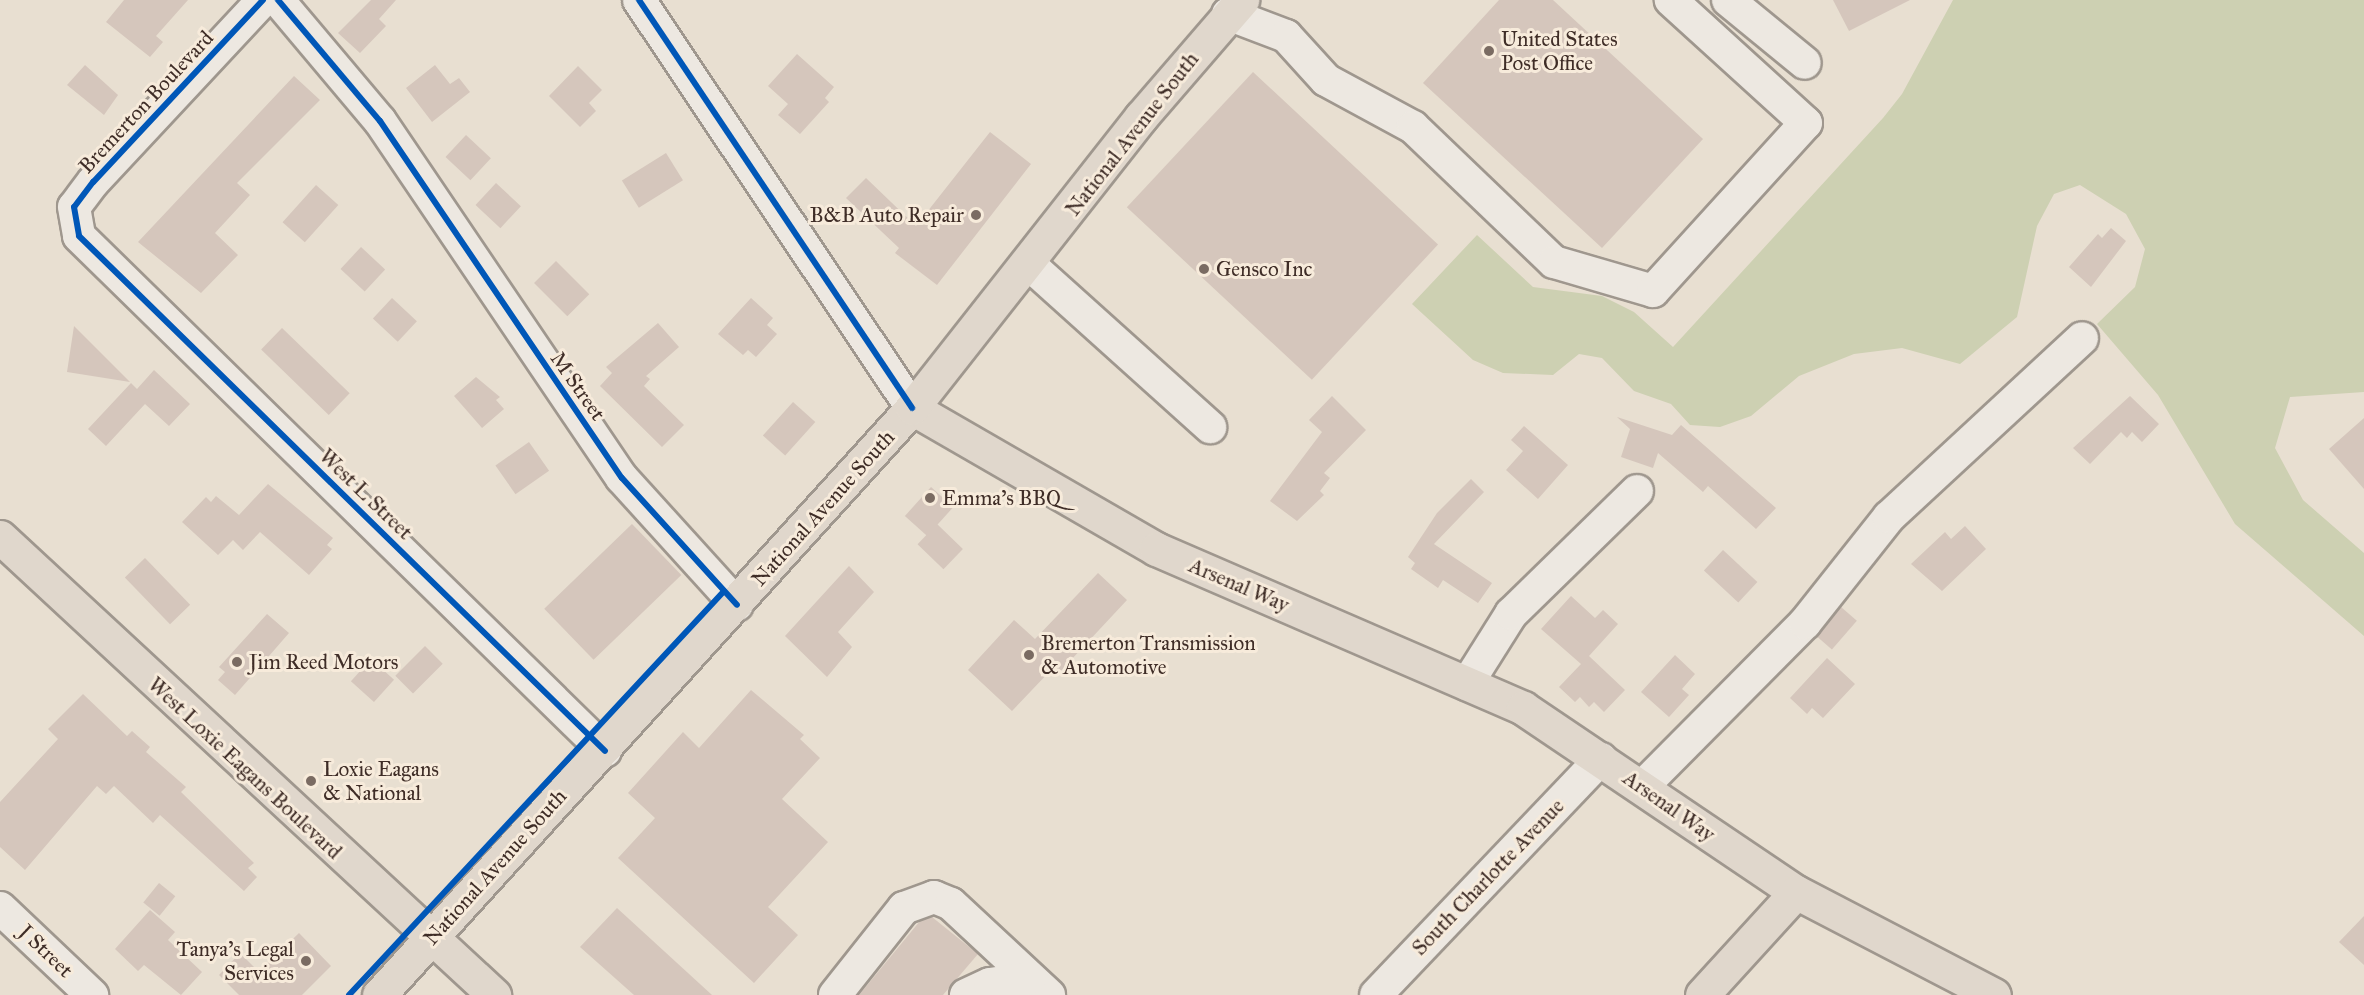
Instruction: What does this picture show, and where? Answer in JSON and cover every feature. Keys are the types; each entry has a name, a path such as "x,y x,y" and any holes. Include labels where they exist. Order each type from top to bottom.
{"main road":[{"name":"National Avenue South","path":"379,995 605,751 912,408 1235,7"},
{"name":"Arsenal Way","path":"912,408 1156,549 1523,708 1796,892 1994,995"},
{"name":"West Loxie Eagans Boulevard","path":"0,537 494,995"},
{"path":"1702,995 1796,892"}],"street":[{"name":"Bremerton Boulevard","path":"105,262 79,236 74,207 263,0"},
{"name":"M Street","path":"278,0 380,121 622,478 737,605"},
{"name":"Arsenal Way","path":"639,0 912,408"},
{"path":"1235,7 1286,36 1326,80 1413,127 1554,262 1653,291 1806,123 1671,0"},
{"path":"1728,0 1805,63"},
{"name":"West L Street","path":"105,262 605,751"},
{"path":"1029,264 1210,427"},
{"path":"1642,787 1805,623 1889,517 2082,338"},
{"path":"1467,684 1511,614 1636,491"},
{"name":"South Charlotte Avenue","path":"1376,995 1601,759"},
{"path":"835,995 904,908 934,897 951,904 1040,986"},
{"name":"J Street","path":"0,908 92,995"},
{"path":"966,995 990,984 1040,986"}],"green space":[{"path":"1953,0 2364,0 2364,392 2290,397 2275,448 2303,500 2364,553 2364,636 2235,524 2158,395 2097,324 2135,287 2145,249 2126,214 2080,185 2054,194 2037,226 2017,317 1960,364 1902,348 1854,354 1799,376 1751,416 1720,427 1690,425 1671,404 1634,391 1602,358 1579,354 1553,375 1503,373 1473,360 1412,304 1477,235 1533,287 1602,296 1634,312 1673,347 1883,118 1902,94"}],"building":[{"path":"124,0 188,0 156,36 163,42 150,57 106,22"},
{"path":"371,0 396,0 379,19 386,26 360,53 338,33"},
{"path":"1499,0 1553,0 1703,139 1602,248 1423,83"},
{"path":"1833,0 1910,0 1849,31"},
{"path":"797,54 834,87 825,98 829,102 800,134 778,115 788,104 768,86"},
{"path":"85,65 118,95 104,115 67,85"},
{"path":"435,65 450,84 459,78 470,92 432,122 406,88"},
{"path":"578,66 602,90 589,103 596,111 580,127 549,96"},
{"path":"1253,72 1438,245 1312,380 1127,207"},
{"path":"294,76 320,100 237,183 250,195 215,233 238,255 201,293 138,242"},
{"path":"990,132 1031,164 937,285 895,253 899,248 846,198 866,178 916,226"},
{"path":"466,135 491,158 470,180 446,157"},
{"path":"666,153 683,180 639,208 622,181"},
{"path":"496,183 521,206 500,228 476,205"},
{"path":"316,185 338,205 305,242 283,222"},
{"path":"2111,228 2126,241 2091,287 2069,267 2098,234 2102,238"},
{"path":"361,247 385,270 365,291 341,269"},
{"path":"556,261 589,294 567,316 534,283"},
{"path":"392,298 417,321 398,342 373,318"},
{"path":"751,298 773,318 767,325 777,334 756,357 748,350 743,355 718,334"},
{"path":"658,323 679,347 646,376 650,379 644,386 684,425 662,447 600,386 612,373 606,367"},
{"path":"74,326 130,382 67,372"},
{"path":"282,328 350,393 329,415 261,350"},
{"path":"154,370 190,404 169,426 145,404 106,446 88,429 131,383 137,389"},
{"path":"476,377 500,397 496,400 504,409 482,428 454,396"},
{"path":"1332,396 1366,430 1324,473 1330,478 1320,491 1324,495 1297,521 1270,501 1322,432 1309,420"},
{"path":"2130,396 2159,424 2142,442 2132,432 2127,438 2121,432 2090,464 2073,448"},
{"path":"793,402 815,422 785,456 763,435"},
{"path":"1617,417 1672,435 1681,425 1776,508 1756,529 1708,486 1703,492 1658,453 1653,468 1621,457 1630,429"},
{"path":"2364,418 2364,489 2329,449"},
{"path":"1524,426 1568,465 1538,499 1506,470 1523,451 1511,440"},
{"path":"529,442 549,471 515,494 495,466"},
{"path":"1471,479 1484,492 1434,544 1492,583 1478,603 1443,580 1438,588 1411,569 1415,563 1408,557 1437,513"},
{"path":"268,484 333,538 327,545 332,549 309,575 260,532 243,550 233,540 218,555 182,522 206,497 211,502 216,496 239,515"},
{"path":"931,487 953,507 927,536 905,516"},
{"path":"632,524 681,575 594,660 544,609"},
{"path":"937,524 963,549 943,569 918,544"},
{"path":"1965,526 1986,549 1942,591 1911,564 1945,532 1951,539"},
{"path":"1723,550 1757,582 1738,603 1704,570"},
{"path":"145,558 190,605 170,624 125,577"},
{"path":"849,566 874,592 838,632 852,647 827,677 785,636"},
{"name":"Bremerton Transmission & Automotive","path":"1098,573 1127,600 1057,675 1051,670 1012,711 968,670 1014,620 1035,639"},
{"path":"1571,596 1595,618 1603,610 1618,624 1589,656 1625,690 1604,712 1594,702 1589,707 1580,697 1575,702 1559,687 1581,664 1541,629"},
{"path":"1841,607 1857,621 1832,649 1816,636"},
{"path":"267,614 289,633 235,695 218,680 225,672 219,667"},
{"path":"425,646 443,664 413,693 395,676"},
{"path":"1675,655 1695,674 1682,689 1689,695 1669,717 1641,692"},
{"path":"1827,658 1855,684 1823,718 1812,708 1807,714 1790,698"},
{"path":"371,659 394,680 374,702 351,681"},
{"path":"751,690 804,735 800,739 820,758 782,799 828,842 768,907 798,935 754,983 618,858 655,818 628,793 683,732 699,748"},
{"path":"83,694 127,736 132,731 150,747 146,752 186,787 181,792 254,863 248,868 257,877 244,891 160,815 153,823 114,786 106,794 97,786 25,870 0,847 0,802 58,739 48,729"},
{"path":"159,883 175,896 160,916 143,902"},
{"path":"617,908 712,995 634,995 580,947"},
{"path":"150,910 175,932 168,940 202,972 181,995 144,965 138,971 115,949"},
{"path":"2364,916 2364,965 2339,942"},
{"path":"932,917 978,954 943,995 859,995 920,921"},
{"path":"299,933 331,966 302,995 239,995 219,975 240,953 259,972"}],"cycle path":[{"path":"263,0 93,182 74,207 79,236 605,751"},
{"path":"278,0 380,121 622,478 737,605"},
{"path":"639,0 912,408"},
{"path":"349,995 724,591"}],"place":[{"name":"United States Post Office","path":"1489,51"},
{"name":"B&B Auto Repair","path":"976,215"},
{"name":"Gensco Inc","path":"1204,269"},
{"name":"Emma's BBQ","path":"930,498"},
{"name":"Bremerton Transmission & Automotive","path":"1029,655"},
{"name":"Jim Reed Motors","path":"237,662"},
{"name":"Loxie Eagans & National","path":"311,781"},
{"name":"Tanya's Legal Services","path":"306,961"}]}
